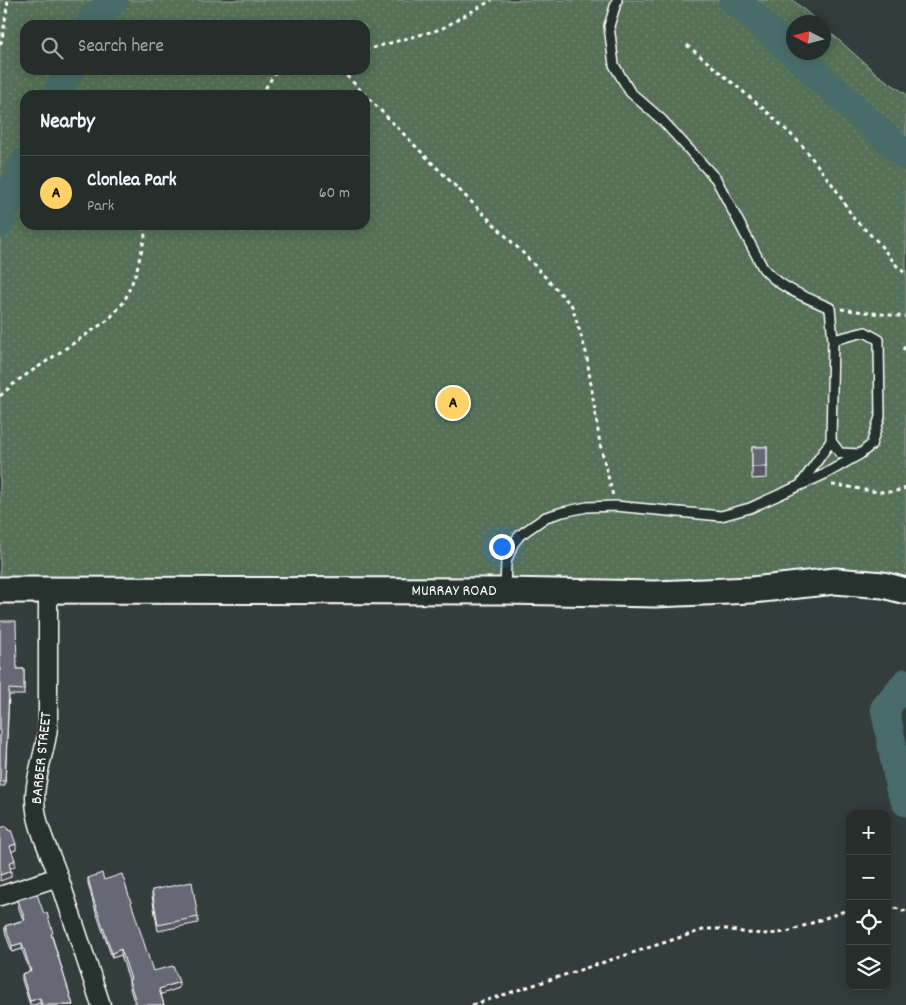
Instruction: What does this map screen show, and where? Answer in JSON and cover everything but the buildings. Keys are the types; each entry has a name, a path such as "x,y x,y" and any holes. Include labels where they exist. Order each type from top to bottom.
{"street":[{"name":"MURRAY ROAD","path":"0,590 505,591 656,594 752,590 835,581 884,585 906,591"},
{"name":"BARBER STREET","path":"48,590 48,727 47,742 37,777 36,819 58,877 101,1005"},
{"path":"0,896 58,877"}],"lane":[{"path":"616,0 609,26 610,44 614,65 630,92 662,120 716,179 763,268 772,280 830,308 833,340 831,441 801,484"},
{"path":"505,591 506,562 513,544 526,530 546,518 587,507 615,506 721,516 750,508 825,474 860,454 871,445 880,417 880,340 865,332 833,340"},
{"path":"831,441 840,453 860,454"}],"path":[{"path":"0,44 8,0"},
{"path":"370,49 441,30 492,0"},
{"path":"687,45 764,109 801,144 835,188 854,219 877,241 906,274"},
{"path":"264,90 274,75"},
{"path":"346,75 361,90"},
{"path":"370,100 524,254 572,306 586,352 600,444 615,506"},
{"path":"0,396 17,381 108,320 124,302 136,273 145,236 144,230"},
{"path":"830,308 906,317"},
{"path":"903,350 906,346"},
{"path":"801,484 854,487 881,493 906,488"},
{"path":"891,906 903,911 906,910"},
{"path":"472,1005 706,929 727,929 747,933 768,934 787,932 846,910"}],"green space":[{"path":"0,0 793,0 810,15 786,15 786,60 831,60 831,33 878,75 906,94 906,591 0,590"}],"waterway":[{"path":"93,20 114,0"},
{"path":"733,0 906,156"},
{"path":"59,90 67,75"},
{"path":"0,223 20,172"},
{"path":"906,683 885,708 900,788 906,802"}],"place":[{"name":"Clonlea Park","path":"453,403"}]}
